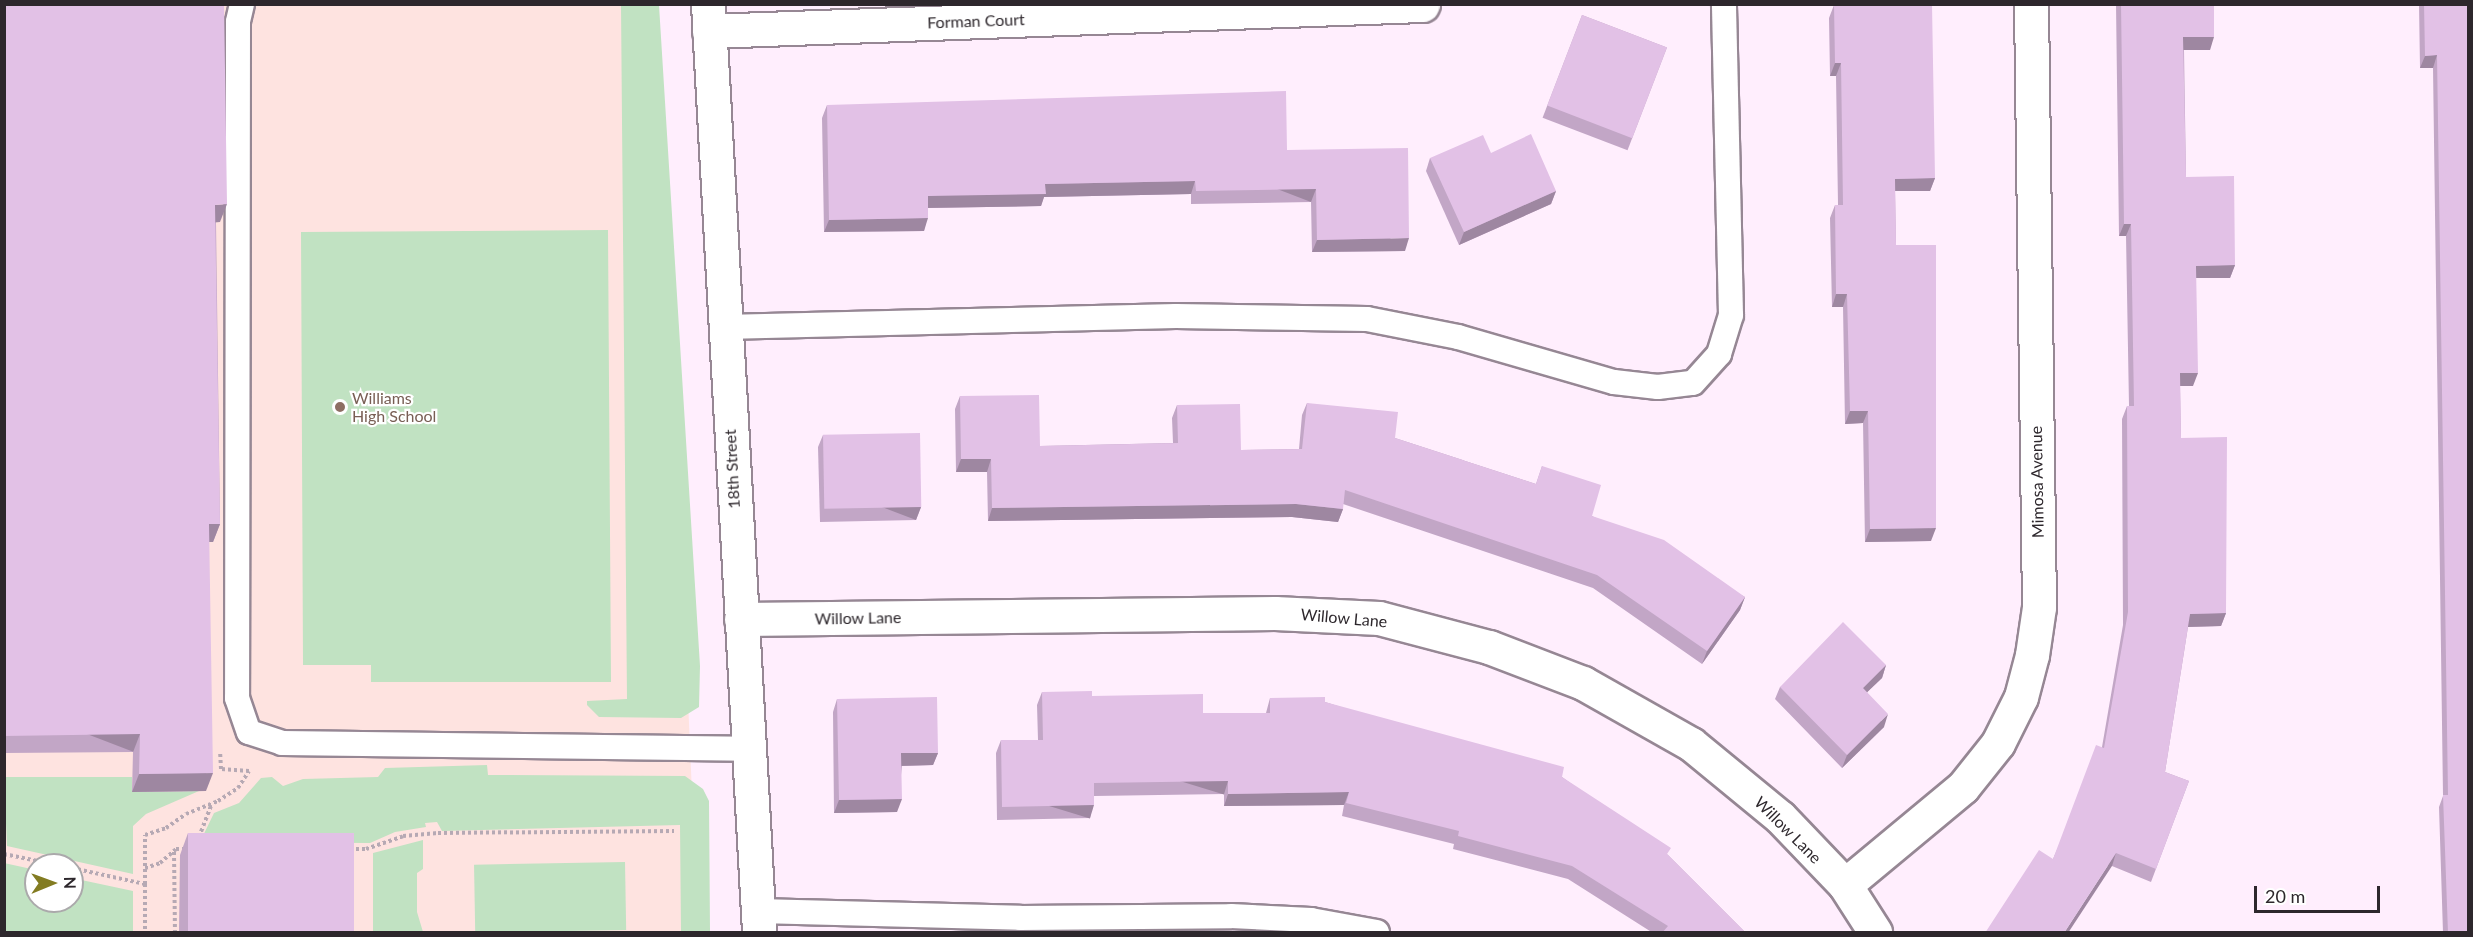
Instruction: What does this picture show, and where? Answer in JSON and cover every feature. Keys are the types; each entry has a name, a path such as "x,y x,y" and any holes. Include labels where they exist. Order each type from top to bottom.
{"street":[{"name":"Mimosa Avenue","path":"1845,885 1963,787 1998,743 2021,697 2032,655 2039,607 2031,4"},
{"name":"Forman Court","path":"709,18 1423,5"},
{"name":"18th Street","path":"709,18 758,922"},
{"name":"Willow Lane","path":"741,619 1263,613 1379,618 1489,647 1583,683 1632,708 1691,744 1780,817 1845,885 1875,933"}],"lane":[{"path":"242,4 238,22 237,698 249,732 282,743 747,749"},
{"path":"724,327 1176,316 1367,319 1458,337 1614,382 1658,387 1693,383 1719,354 1731,315 1724,4"},
{"path":"758,922 1231,916 1311,920 1377,933"}],"path":[{"path":"145,868 174,852 195,848 211,804"},
{"path":"343,849 366,849 403,836 438,833 674,831"},
{"path":"174,852 175,933"},
{"path":"4,854 24,858"},
{"path":"145,884 145,933"}],"shaded area":[{"name":"Williams High School","path":"5,5 658,5 698,932 5,932"}],"green space":[{"path":"621,5 659,5 700,666 699,707 681,718 599,717 587,705 587,701 627,699"},
{"path":"608,230 611,682 371,682 371,665 303,665 301,232"},
{"path":"487,765 488,775 685,776 703,789 709,801 710,932 681,932 680,825 442,831 437,822 425,823 426,827 395,832 370,843 200,842 214,813 239,803 261,778 272,777 283,786 303,779 378,777 385,768"},
{"path":"4,777 132,777 132,792 199,791 146,814 133,826 133,874 84,863 84,853 38,853 7,846"},
{"path":"423,840 423,869 417,873 417,912 423,932 373,932 373,853"},
{"path":"625,862 626,930 475,932 474,865"},
{"path":"4,863 24,867 24,913 84,913 84,881 133,891 133,932 5,932"}],"building":[{"path":"4,4 224,4 227,204 215,205 220,524 209,524 213,773 139,774 140,734 4,736"},
{"path":"1932,4 1935,178 1895,179 1896,245 1936,245 1936,528 1870,529 1868,411 1850,411 1847,294 1836,294 1835,205 1843,205 1841,63 1835,63 1834,5"},
{"path":"2121,4 2214,4 2214,37 2183,37 2186,177 2234,176 2235,265 2196,266 2198,373 2180,373 2181,438 2227,437 2226,613 2190,614 2165,772 2189,781 2156,869 2116,853 2064,933 1985,933 2039,850 2053,859 2096,745 2104,748 2128,612 2127,406 2134,406 2131,224 2124,224"},
{"path":"2424,4 2469,4 2469,933 2448,933 2443,795 2448,795 2437,55 2425,56"},
{"path":"1582,15 1667,48 1632,138 1547,106"},
{"path":"1286,91 1287,150 1408,148 1409,238 1317,240 1316,189 1196,191 1195,181 1045,184 1046,194 928,196 928,218 829,220 827,105"},
{"path":"1531,134 1556,191 1464,232 1430,158 1483,135 1491,153"},
{"path":"1039,395 1040,446 1178,443 1177,405 1240,404 1241,450 1302,449 1307,403 1398,412 1395,438 1536,484 1542,466 1601,485 1592,516 1664,540 1745,597 1707,651 1597,575 1345,490 1343,509 1296,504 992,508 991,459 961,459 960,396"},
{"path":"920,433 921,507 824,509 823,435"},
{"path":"1843,622 1886,665 1863,688 1888,714 1847,755 1780,687"},
{"path":"1092,691 1092,696 1203,694 1203,713 1270,713 1270,698 1325,697 1325,702 1564,767 1562,777 1671,848 1667,854 1746,933 1662,933 1668,926 1572,866 1458,836 1459,831 1346,803 1349,792 1228,794 1228,781 1094,783 1094,805 1002,807 1001,740 1043,740 1042,692"},
{"path":"937,697 938,753 901,753 902,799 839,800 837,699"},
{"path":"188,833 354,833 354,932 188,932"}],"place":[{"name":"Williams High School","path":"340,407"}]}
